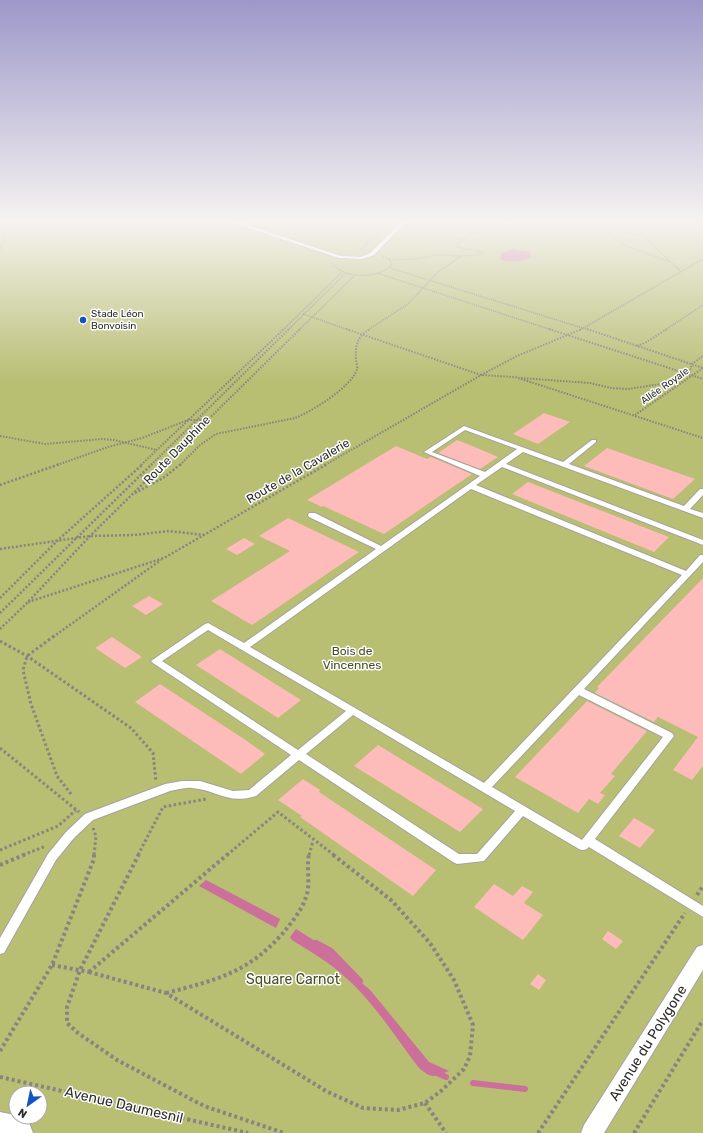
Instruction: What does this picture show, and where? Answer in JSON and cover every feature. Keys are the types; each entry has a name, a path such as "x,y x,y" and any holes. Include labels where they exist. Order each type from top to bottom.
{"street":[{"name":"Avenue du Polygone","path":"592,1133 703,953"},
{"path":"0,1130 15,1133"}],"lane":[{"path":"485,475 427,452 464,428 703,516"},
{"path":"564,465 594,441"},
{"path":"244,647 522,449"},
{"path":"501,464 703,543"},
{"path":"470,486 687,574"},
{"path":"684,509 703,491"},
{"path":"312,515 382,549"},
{"path":"485,788 703,557"},
{"path":"522,810 480,858 457,859 156,661 208,626 352,711 485,788 583,846 670,736 577,690"},
{"path":"0,949 52,857 70,835 89,817 180,785 192,784 224,795 240,796 252,793 352,711"},
{"path":"587,840 703,912"}],"path":[{"name":"Route Dauphine","path":"0,613 343,276"},
{"name":"Route Dauphine","path":"0,629 206,420 354,276"},
{"path":"388,276 703,379"},
{"path":"416,276 584,328 703,368"},
{"path":"135,493 156,482 178,467 200,444 216,434 295,418 305,414 318,405 348,383 356,373 357,363 354,347 362,334 408,304 435,276"},
{"path":"567,334 584,328 674,276"},
{"path":"637,346 645,343 703,305"},
{"path":"0,598 58,540 158,450 188,420 303,314 481,375 590,383 611,388 628,389 668,383 685,373"},
{"name":"Route de la Cavalerie","path":"28,602 164,558 481,375 517,356 567,334"},
{"name":"Allée Royale","path":"685,373 690,371 692,364 703,356"},
{"name":"Allée Royale","path":"635,416 703,368"},
{"path":"515,377 703,438"},
{"path":"0,485 126,442 142,438 188,420 206,420"},
{"path":"0,436 45,444 102,439 126,442 158,450"},
{"path":"0,549 90,536 134,535 169,531 205,535"},
{"path":"71,794 57,776 31,704 23,670 27,656 90,609 164,558"},
{"path":"0,641 27,656 132,728 153,753 158,792"},
{"path":"0,748 76,810 89,817 96,836 94,859 52,965 0,1051"},
{"path":"224,795 163,807 80,970 67,1006 67,1023 78,1033 117,1060 204,1106 284,1133"},
{"path":"0,850 58,826 76,810"},
{"path":"52,965 89,972 166,993 326,1091 363,1108 398,1110 426,1103 464,1069 470,1056 473,1025 454,980 430,943 391,900 313,841 278,812 89,972"},
{"path":"0,865 70,835"},
{"path":"166,993 229,976 254,962 272,946 292,922 304,904 310,880 308,858 313,841"},
{"path":"538,1133 703,886"},
{"path":"634,1133 703,1020"},
{"name":"Avenue Daumesnil","path":"0,1077 248,1133"},
{"path":"426,1103 446,1133"}],"green space":[{"name":"Bois de Vincennes","path":"0,276 703,276 703,1133 0,1133"}],"shaded area":[{"path":"206,880 280,919 276,928 199,886"},
{"path":"296,929 315,941 371,991 429,1062 449,1071 433,1076 427,1074 419,1068 384,1020 355,986 320,957 292,940 290,937"}],"building":[{"path":"544,413 570,422 538,444 513,434"},
{"path":"457,440 498,457 480,469 438,453"},
{"path":"396,446 427,459 431,457 472,474 384,534 307,500"},
{"path":"607,448 695,479 673,499 584,466"},
{"path":"528,482 669,537 654,552 512,494"},
{"path":"288,518 359,552 252,625 211,601 290,551 259,536"},
{"path":"244,538 255,544 237,555 226,549"},
{"path":"703,578 703,766 692,780 673,770 698,737 658,717 654,722 595,693 599,688 597,687"},
{"path":"149,596 163,604 146,615 132,606"},
{"path":"112,637 142,657 125,668 95,648"},
{"path":"220,649 301,700 278,718 196,665"},
{"path":"160,684 265,754 241,774 135,702"},
{"path":"587,701 647,731 611,774 615,776 600,793 605,795 598,804 589,799 578,813 515,777"},
{"path":"378,745 483,809 460,832 354,766"},
{"path":"303,779 320,790 319,792 436,870 413,896 278,800"},
{"path":"634,818 655,830 640,848 619,836"},
{"path":"494,884 513,896 522,886 533,892 524,903 543,915 523,940 474,907"},
{"path":"608,931 623,941 616,949 602,939"},
{"path":"538,974 546,980 539,990 530,984"}],"waterway":[{"path":"316,943 331,951 360,981"},
{"path":"437,1073 446,1077"},
{"path":"473,1083 525,1089"}],"place":[{"name":"Stade Léon Bonvoisin","path":"83,320"}],"park label":[{"name":"Square Carnot","path":"293,979"}]}
